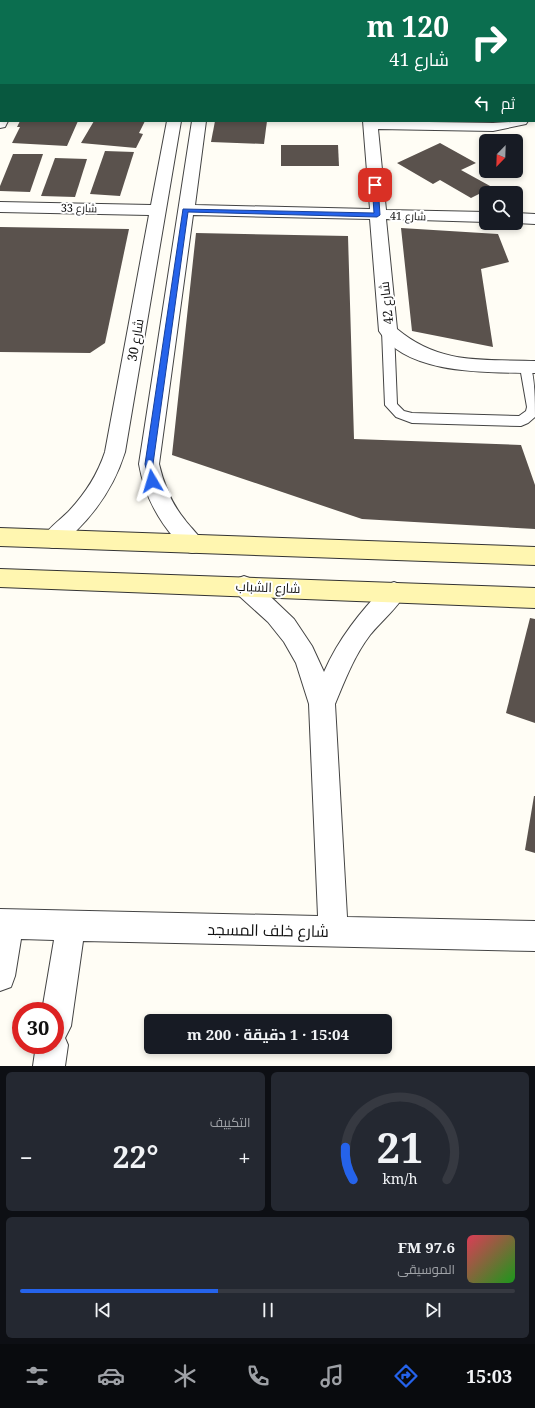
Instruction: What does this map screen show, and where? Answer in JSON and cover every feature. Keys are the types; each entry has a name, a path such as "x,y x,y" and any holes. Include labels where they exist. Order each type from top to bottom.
{"street":[{"name":"شارع 30","path":"53,539 78,517 91,502 102,486 112,464 174,122"},
{"path":"193,544 167,514 152,481 149,464 199,122"},
{"path":"370,123 493,126 516,122"},
{"name":"شارع 42","path":"370,123 388,331 398,342 411,351 427,358 462,365 530,367"},
{"path":"164,179 190,179"},
{"name":"شارع 33","path":"0,207 159,210"},
{"name":"شارع 41","path":"185,210 479,218"},
{"path":"523,218 535,219"},
{"path":"120,422 155,423"},
{"path":"0,537 535,556"},
{"name":"شارع الشباب","path":"0,578 535,598"},
{"path":"244,586 286,626 298,644 314,676 322,704 333,931"},
{"path":"322,704 335,672 352,642 372,615 394,592"},
{"path":"0,976 4,924"},
{"name":"شارع خلف المسجد","path":"4,924 535,936"},
{"path":"59,1002 71,926"},
{"path":"49,1066 51,1054"}],"lane":[{"path":"388,331 391,405 396,411 407,417 521,421 528,418 532,413 533,407 530,367"}],"building":[{"path":"20,122 78,122 67,146 12,143 20,127 17,127"},
{"path":"93,122 144,122 139,133 143,134 136,148 81,143"},
{"path":"215,122 267,122 264,144 211,142"},
{"path":"440,143 476,163 461,170 490,186 479,186 479,194 471,198 440,180 433,184 397,163"},
{"path":"281,145 338,145 339,166 281,166"},
{"path":"105,151 134,152 120,196 90,194"},
{"path":"13,154 43,154 30,192 0,191 0,186"},
{"path":"55,158 87,159 75,197 41,196"},
{"path":"0,227 129,229 105,343 90,353 0,352"},
{"path":"401,228 498,234 509,262 481,269 493,347 412,331"},
{"path":"196,233 348,236 354,439 521,445 535,485 535,529 362,519 172,455"},
{"path":"530,618 535,619 535,723 506,713"},
{"path":"535,796 535,853 525,850"}],"route":[{"path":"152,481 149,464 185,210 377,215 375,185"}]}
